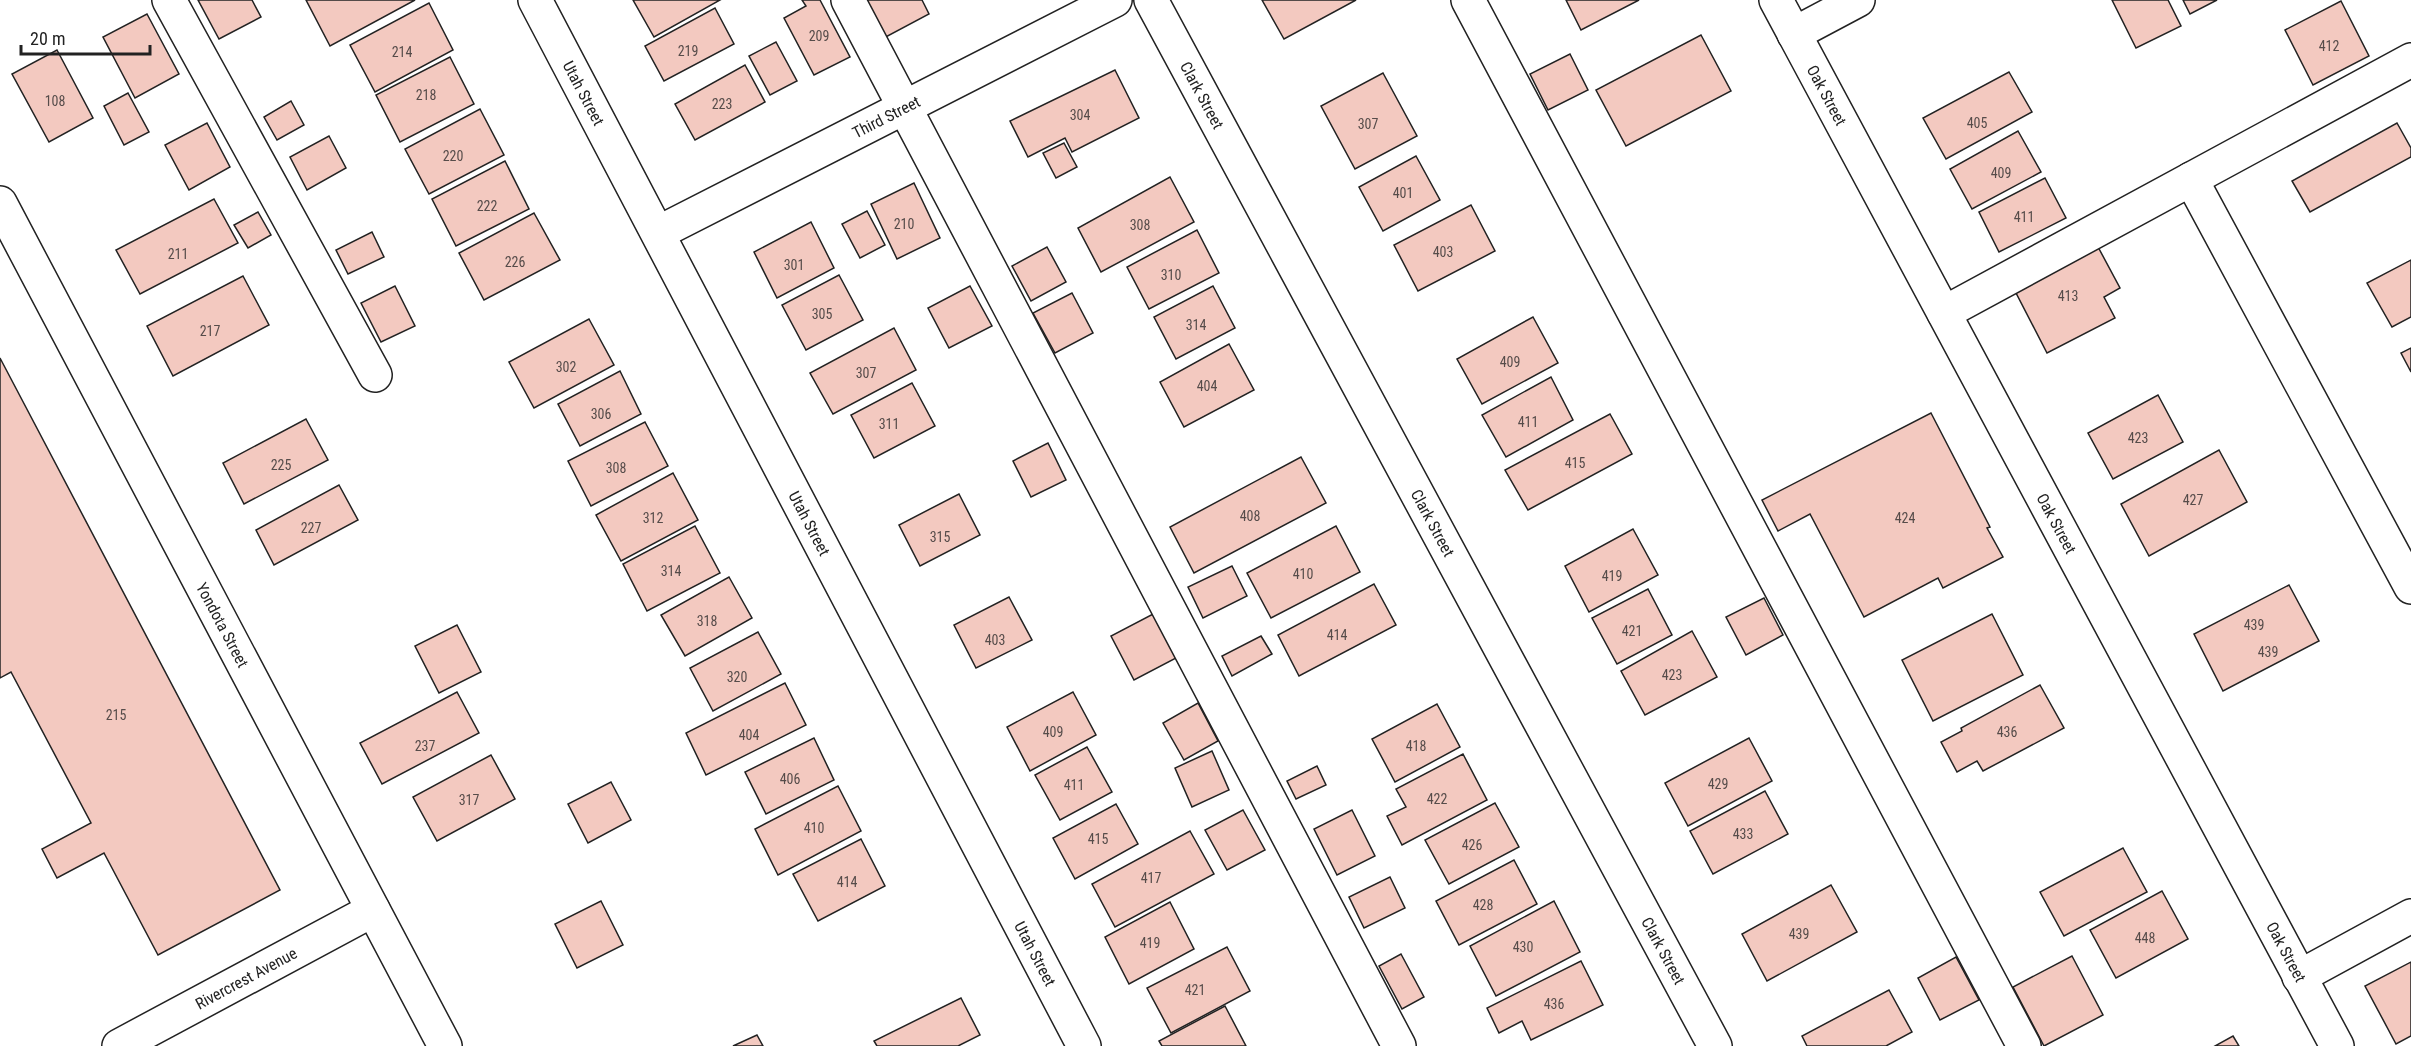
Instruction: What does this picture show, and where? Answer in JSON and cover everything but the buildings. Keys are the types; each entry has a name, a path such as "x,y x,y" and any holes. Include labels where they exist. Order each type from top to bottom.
{"street":[{"path":"169,0 375,375"},
{"name":"Utah Street","path":"535,0 1084,1046"},
{"path":"848,0 1399,1046"},
{"name":"Third Street","path":"658,233 1114,0"},
{"name":"Clark Street","path":"1150,0 1715,1046"},
{"path":"1468,0 2025,1046"},
{"name":"Oak Street","path":"1776,0 2337,1046"},
{"path":"1794,34 1858,0"},
{"path":"1944,313 2411,60"},
{"path":"2191,179 2411,587"},
{"name":"Yondota Street","path":"0,203 445,1046"},
{"name":"Rivercrest Avenue","path":"119,1046 373,910"},
{"path":"2299,977 2411,916"}]}
